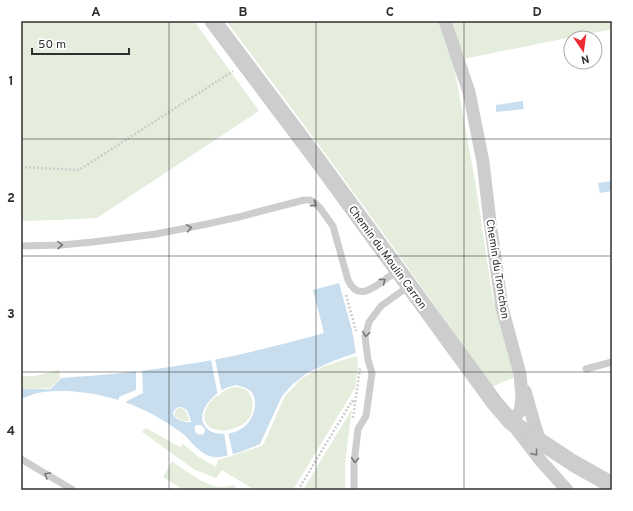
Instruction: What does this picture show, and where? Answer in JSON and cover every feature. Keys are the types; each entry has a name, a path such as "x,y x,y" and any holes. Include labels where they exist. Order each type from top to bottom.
{"street":[{"name":"Chemin du Moulin Carron","path":"213,21 319,162 494,402 541,461 567,490"},
{"name":"Chemin du Tronchon","path":"445,21 469,92 483,162 502,308 520,374 522,397 521,406 520,411 511,422"},
{"path":"520,374 540,441"},
{"path":"511,422 573,463 612,485"}],"lane":[{"path":"21,246 61,245 156,234 243,216 304,200 310,200 320,208 333,226 348,280 352,287 358,292 365,292 371,289 398,271"},
{"path":"354,490 354,463 358,429 366,416 372,373 368,360 365,337 369,322 380,306 409,286"},
{"path":"586,370 612,362"},
{"path":"21,459 73,490"}],"path":[{"path":"21,167 79,170 245,63"},
{"path":"345,291 356,332"},
{"path":"352,425 360,366"},
{"path":"298,490 352,401 355,402"}],"green space":[{"path":"21,21 194,21 259,111 97,218 21,221"},
{"path":"226,21 612,21 612,29 603,31 563,30 563,39 453,61 476,186 492,294 514,377 492,387 361,202"},
{"path":"357,356 358,368 355,388 293,490 255,490 222,470 216,478 195,470 142,432 146,428 180,447 183,444 200,458 216,467 218,460 263,445 285,396 301,379 322,367"},
{"path":"59,370 60,378 51,388 21,389 21,376 35,376"},
{"path":"233,387 241,388 249,392 253,404 250,417 240,426 231,429 218,430 212,428 207,425 204,417 207,407 216,396"},
{"path":"179,408 186,411 188,421 182,421 175,416 175,411"},
{"path":"352,409 345,463 345,490 303,490"},
{"path":"172,461 208,484 220,487 233,485 239,490 184,490 163,477"}],"water":[{"path":"523,101 524,109 496,112 496,105"},
{"path":"612,181 612,191 600,193 598,183"},
{"path":"339,283 352,330 356,353 333,361 307,373 293,384 282,396 260,444 243,451 223,457 213,457 203,453 183,434 153,414 126,402 111,398 82,392 48,391 21,399 21,389 51,389 61,378 137,371 218,359 324,333 313,290","holes":["235,385 247,389 254,395 255,406 250,420 236,432 222,434 215,433 207,429 202,415 207,404 216,394","180,407 185,409 189,414 191,422 182,421 175,417 173,412 175,409","201,425 205,429 204,434 200,435 196,433 195,426"]}],"pier":[{"path":"211,359 215,359 222,393 218,396"},
{"path":"142,369 143,393 127,401 125,404 118,402 119,397 136,390 136,370"},
{"path":"224,432 228,432 233,455 228,457"}]}
